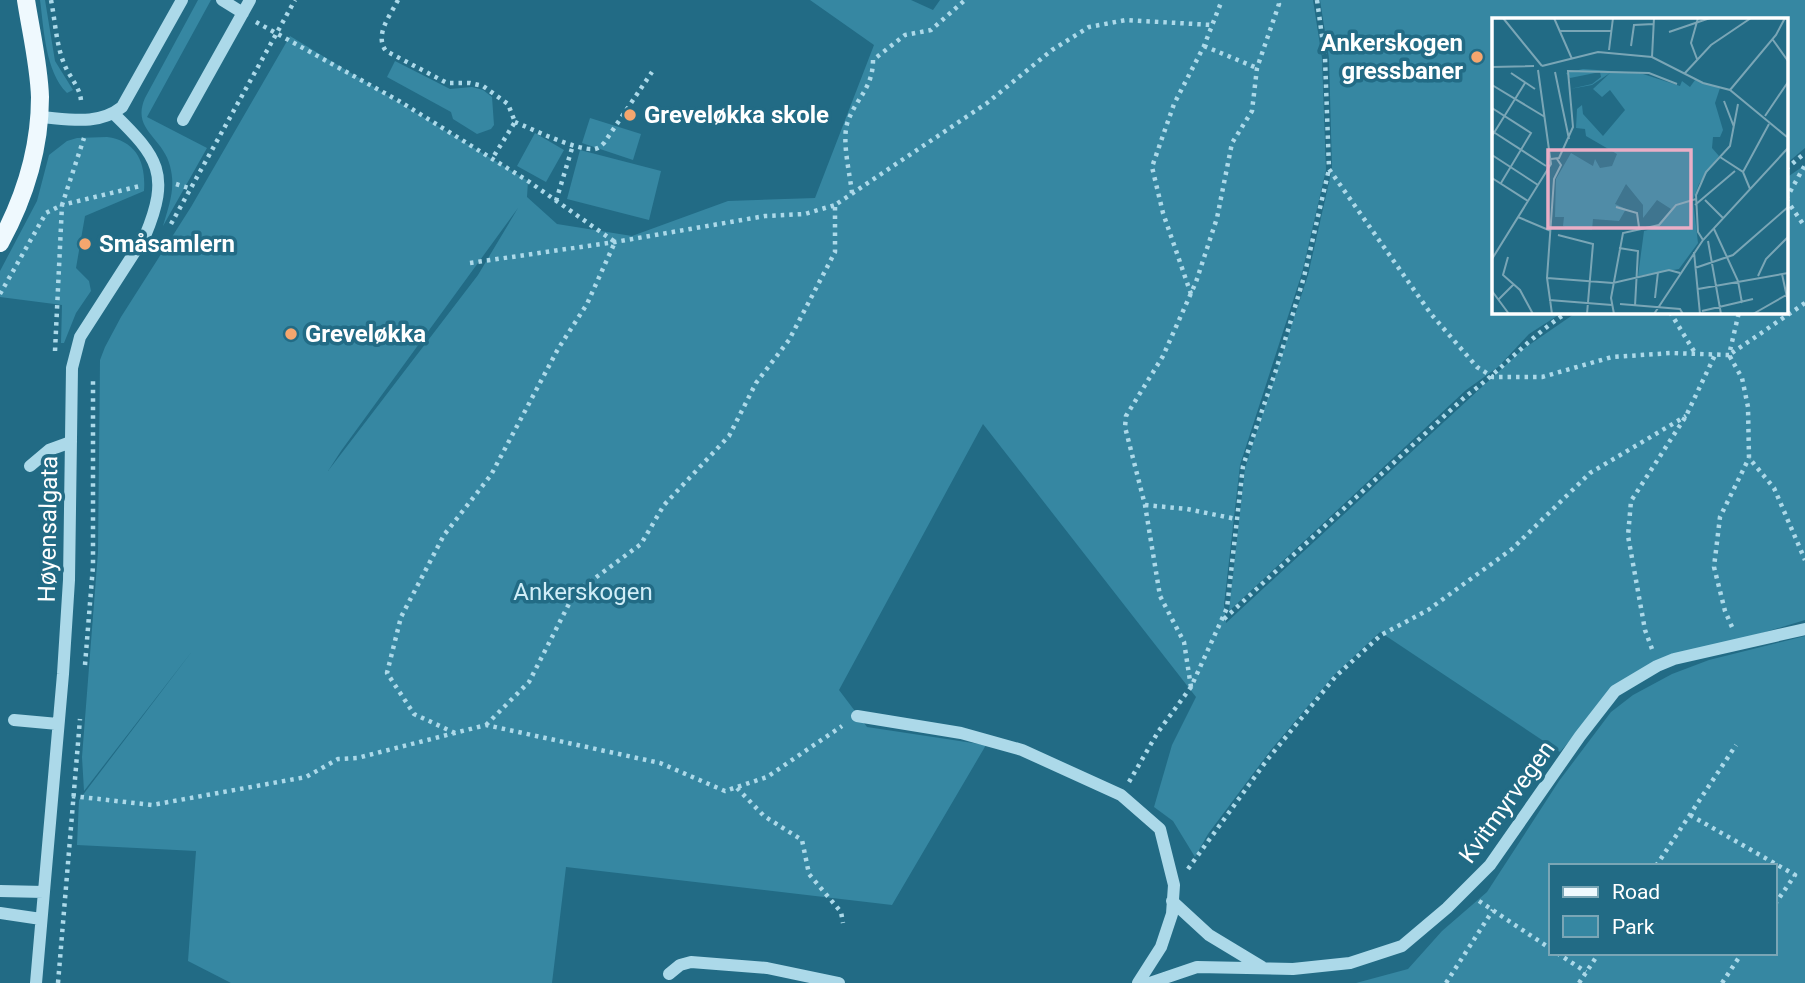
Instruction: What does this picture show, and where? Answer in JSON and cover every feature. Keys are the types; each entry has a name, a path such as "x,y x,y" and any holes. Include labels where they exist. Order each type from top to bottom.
{"main road":[{"path":"0,243 20,202 29,173 39,117 38,74 26,0"}],"street":[{"path":"39,117 99,120 114,114 129,97 182,0"},
{"path":"222,0 243,13"},
{"path":"183,120 250,0"},
{"name":"Høyensalgata","path":"36,983 69,580 72,368 80,337 145,236 152,220 159,184 152,156 145,143 114,114"},
{"path":"30,466 49,450 71,442"},
{"name":"Kvitmyrvegen","path":"1150,983 1196,967 1293,969 1350,963 1402,946 1490,865 1580,736 1615,691 1674,659 1805,629"},
{"path":"858,716 961,733 1022,750 1122,795 1160,829 1174,886 1172,914 1161,947 1138,983"},
{"path":"14,720 58,724"},
{"path":"0,891 44,892"},
{"path":"1172,901 1209,935 1262,967"},
{"path":"0,913 41,919"},
{"path":"669,974 680,965 691,962 767,968 839,983"}],"path":[{"path":"171,225 295,0"},
{"path":"398,0 381,34 381,44 386,51 447,83 483,86 508,104 515,122 573,145 593,149 604,143 652,72"},
{"path":"852,193 847,155 847,123 873,76 873,60 905,36 931,30 965,0"},
{"path":"1191,294 1163,213 1152,167 1174,104 1204,46 1222,0"},
{"path":"1191,687 1184,642 1160,596 1145,505 1125,427 1126,416 1163,356 1191,294 1217,218 1232,143 1252,111 1257,68 1279,4 1278,0"},
{"path":"1122,795 1158,732 1191,687 1227,608 1243,466 1304,277 1329,169 1325,58 1317,0"},
{"path":"243,13 399,101 492,159 615,242"},
{"path":"470,263 765,216 805,214 835,205 987,103 1052,50 1089,27 1126,20 1212,25"},
{"path":"1204,46 1257,68"},
{"path":"492,159 515,122"},
{"path":"556,201 573,145"},
{"path":"1787,168 1805,153"},
{"path":"1787,197 1805,165"},
{"path":"1329,169 1431,314 1477,367 1493,377 1542,377 1612,357 1729,355 1805,303"},
{"path":"55,356 62,205 147,184 178,184 192,189"},
{"path":"1787,200 1805,227"},
{"path":"486,725 528,682 572,598 640,544 664,505 729,436 756,383 789,340 835,252 835,205"},
{"path":"455,733 414,713 387,673 401,617 443,534 491,475 558,349 587,304 615,242"},
{"path":"1223,620 1466,396 1493,377 1518,350 1567,313"},
{"path":"1671,313 1696,354"},
{"path":"1739,645 1725,611 1714,567 1720,517 1749,458 1746,397 1742,378 1729,355 1740,313"},
{"path":"1657,666 1645,630 1628,536 1631,501 1686,416 1716,355"},
{"path":"84,674 93,566 93,375"},
{"path":"1174,886 1267,760 1336,676 1381,635 1429,610 1513,549 1590,473 1686,416"},
{"path":"1749,458 1773,488 1805,560"},
{"path":"1145,505 1187,509 1236,519"},
{"path":"58,983 81,715"},
{"path":"51,795 152,805 306,777 338,759 357,758 486,725 660,763 725,791 767,777 858,716"},
{"path":"1657,864 1736,745"},
{"path":"737,788 764,816 802,840 809,874 841,912 843,923"},
{"path":"1690,815 1776,864"},
{"path":"1777,865 1795,875 1777,901"},
{"path":"1464,891 1549,948"},
{"path":"1446,983 1493,910"},
{"path":"1560,955 1586,972"},
{"path":"1579,983 1598,955"},
{"path":"1723,983 1741,955"}],"green space":[{"path":"40,0 45,0 55,61 73,90 67,93 50,62"},
{"path":"198,0 211,0 147,117 207,148 163,226 171,196 172,174 166,156 145,126 142,109 145,98"},
{"name":"Ankerskogen","path":"810,0 911,0 933,10 940,0 1313,0 1322,58 1326,170 1302,273 1240,465 1224,605 1226,623 1522,350 1576,313 1787,313 1787,177 1805,165 1805,620 1706,650 1616,687 1560,752 1380,632 1334,675 1270,751 1208,834 1195,857 1173,821 1154,807 1172,745 1196,697 983,424 839,690 867,727 986,745 892,905 566,867 552,983 231,983 188,961 196,851 77,845 79,800 193,650 84,791 82,757 98,552 100,360 121,317 191,207 290,36 528,181 527,197 557,224 632,236 728,201 815,198 874,45","holes":["518,208 478,275 328,471 341,451"]},
{"path":"1320,0 1805,0 1805,148 1787,163 1787,18 1492,18 1492,313 1561,313 1529,334 1498,367 1466,390 1229,611 1245,468 1308,275 1332,169 1329,58"},
{"path":"395,61 450,89 472,87 483,90 492,97 494,125 491,129 477,134 453,119 451,112 387,77"},
{"path":"590,118 641,134 633,160 582,143"},
{"path":"535,133 564,150 546,182 517,166"},
{"path":"107,137 126,143 138,155 143,171 144,191 85,216 76,268 89,281 91,291 76,313 64,343 61,343 62,305 0,297 0,271 37,201 49,155 67,141"},
{"path":"580,150 661,171 649,220 567,199"},
{"path":"1805,636 1805,983 1356,983 1408,969 1442,931 1487,892 1559,781 1611,712 1633,695 1672,674 1709,660"}],"place":[{"name":"Ankerskogen gressbaner","path":"1477,57"},
{"name":"Greveløkka skole","path":"630,115"},
{"name":"Småsamlern","path":"85,244"},
{"name":"Greveløkka","path":"291,334"}]}
